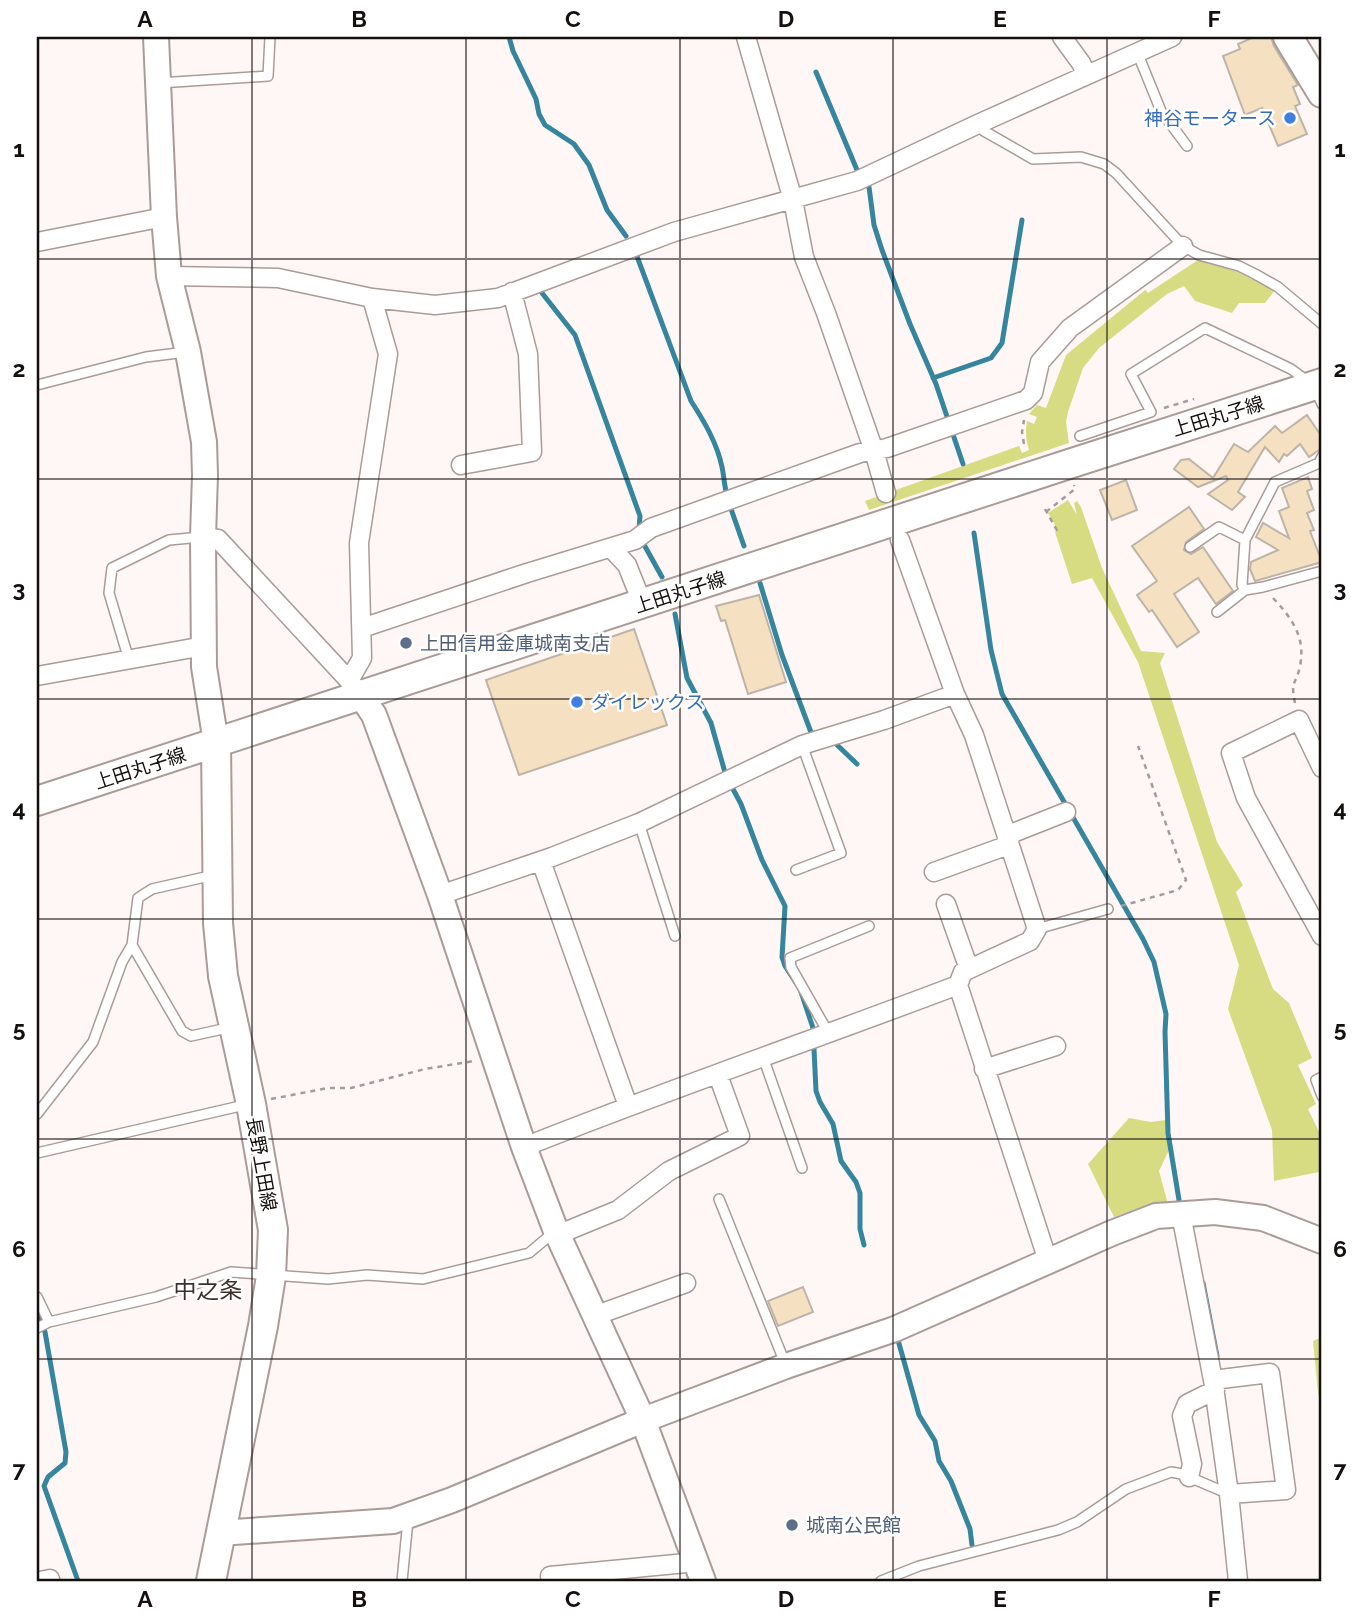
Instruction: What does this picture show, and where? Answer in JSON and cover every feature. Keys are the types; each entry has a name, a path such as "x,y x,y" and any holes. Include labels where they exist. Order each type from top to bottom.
{"main road":[{"path":"1288,37 1322,93"},
{"name":"上田丸子線","path":"37,801 216,743 356,688 643,605 1129,444 1320,391"},
{"name":"長野上田線","path":"211,1581 263,1326 271,1276 273,1230 251,1104 232,1027 223,976 217,875 216,743"}],"street":[{"path":"156,37 169,276 188,352 204,442 204,667 216,743"},
{"path":"746,37 793,200 804,257 874,451 886,493"},
{"path":"1062,37 1081,63 1086,75"},
{"path":"169,276 278,278 372,298 435,305 498,298 674,232 857,181 1172,37"},
{"path":"37,242 164,217"},
{"path":"362,628 635,540 651,528 860,453 874,451 1028,398 1033,393 1040,362 1070,328 1183,246"},
{"path":"461,465 532,453 528,354 512,292"},
{"path":"356,688 362,658 359,543 388,354 372,298"},
{"path":"203,537 218,539 356,688 374,715 440,895 523,1147 557,1233 643,1420 700,1572 550,1576 551,1581"},
{"path":"900,540 955,694 974,734 1037,929 1030,941 963,972 958,985 1048,1261"},
{"path":"611,548 628,565 643,605"},
{"path":"37,677 204,646"},
{"path":"440,895 541,861 639,823 802,745 884,720 955,694"},
{"path":"1320,758 1299,720 1231,753 1246,798 1322,936"},
{"path":"934,872 1003,847 1013,833 1066,812"},
{"path":"541,861 628,1106"},
{"path":"946,904 969,969"},
{"path":"523,1147 958,985"},
{"path":"984,1069 1056,1046"},
{"path":"557,1233 618,1210 669,1171 740,1136 718,1075"},
{"path":"220,1534 393,1521 408,1516 643,1420 786,1366 895,1329 1156,1216 1216,1212 1263,1218 1322,1241"},
{"path":"1181,1214 1214,1385 1238,1581"},
{"path":"594,1316 685,1283"},
{"path":"1189,1477 1192,1464 1182,1416 1187,1404 1214,1385 1270,1373 1286,1490 1229,1494"}],"lane":[{"path":"157,83 268,76 270,37"},
{"path":"1137,52 1161,111 1186,146"},
{"path":"978,124 984,131 1033,159 1081,157 1104,164 1116,173 1183,246 1199,255 1239,266 1255,274 1278,287 1322,324"},
{"path":"1080,436 1151,412 1131,374 1205,328 1290,369 1320,391"},
{"path":"37,384 146,357 188,352"},
{"path":"1245,590 1242,585 1245,540 1275,482 1319,463 1322,457"},
{"path":"1189,547 1220,527 1245,540"},
{"path":"129,660 109,593 112,568 169,540 203,537"},
{"path":"1217,612 1245,590 1322,571"},
{"path":"796,870 841,853 802,745"},
{"path":"639,823 675,936"},
{"path":"37,1114 93,1042 121,962 132,945 138,898 152,889 217,875"},
{"path":"1037,929 1108,909"},
{"path":"829,1034 791,967 790,958 869,926"},
{"path":"132,945 182,1031 191,1037 232,1027"},
{"path":"763,1058 802,1168"},
{"path":"1322,1077 1315,1080 1322,1096"},
{"path":"37,1153 251,1104"},
{"path":"719,1199 786,1366"},
{"path":"37,1297 42,1325 156,1297 231,1272 328,1279 367,1275 423,1279 529,1253 557,1233"},
{"path":"881,1581 919,1566 1022,1540 1077,1522 1118,1493 1171,1472 1229,1494"},
{"path":"402,1581 408,1516"}],"path":[{"path":"1024,444 1022,432 1030,406 1028,398"},
{"path":"1059,534 1045,511 1071,493"},
{"path":"1263,587 1296,625 1301,644 1300,667 1292,686 1299,720"},
{"path":"1108,909 1178,890 1186,880 1138,746"},
{"path":"251,1104 328,1088 351,1088 461,1062 495,1060"}],"green space":[{"path":"1198,260 1238,272 1275,290 1265,303 1239,303 1232,313 1195,301 1184,286 1167,294 1099,348 1083,368 1066,422 1069,443 869,510 865,501 1019,446 1022,453 1029,450 1027,421 1034,424 1037,417 1029,414 1037,405 1046,408 1066,355 1145,290 1148,293"},
{"path":"1068,500 1077,515 1074,503 1077,501 1081,507 1102,568 1141,651 1165,653 1160,663 1217,842 1243,885 1236,892 1273,989 1289,1003 1312,1058 1298,1065 1316,1104 1308,1109 1322,1138 1322,1212 1319,1172 1274,1181 1272,1130 1228,1009 1239,965 1138,662 1092,578 1072,584 1055,532 1058,530 1048,513"},
{"path":"1129,1118 1151,1122 1166,1120 1169,1150 1159,1171 1168,1204 1152,1203 1114,1217 1088,1164"},
{"path":"1322,1333 1322,1413 1313,1341 1320,1338"}],"building":[{"path":"1254,37 1271,37 1298,85 1293,87 1300,104 1295,106 1307,134 1278,146 1262,108 1245,115 1223,56 1240,49 1238,44"},
{"path":"1307,415 1322,437 1322,448 1309,457 1300,444 1287,456 1284,454 1279,462 1265,447 1238,492 1245,497 1232,510 1208,494 1228,480 1226,476 1198,487 1174,469 1181,460 1189,459 1213,478 1234,444 1248,452 1275,426 1282,433"},
{"path":"1308,477 1312,489 1307,491 1314,510 1307,513 1314,530 1310,531 1322,562 1255,581 1250,569 1251,562 1278,550 1256,537 1263,523 1289,538 1279,511 1289,507 1282,488"},
{"path":"1126,480 1137,510 1112,520 1100,490"},
{"path":"1189,507 1204,529 1186,542 1184,550 1191,554 1203,547 1233,591 1216,604 1198,578 1174,594 1199,632 1177,647 1152,610 1149,612 1137,595 1157,581 1132,546"},
{"path":"759,595 786,682 748,694 725,620 721,621 716,606"},
{"name":"ダイレックス","path":"634,629 667,725 519,775 486,680"},
{"path":"803,1287 813,1312 778,1326 768,1301"}],"waterway":[{"path":"509,37 545,125 574,144 589,165 607,210 626,236"},
{"path":"816,72 857,170"},
{"path":"869,187 874,225 882,250 936,384 963,464"},
{"path":"933,378 991,358 1002,343 1022,220"},
{"path":"635,251 691,401 717,449 727,495"},
{"path":"542,293 575,335 640,516 639,529"},
{"path":"730,506 744,546"},
{"path":"974,533 991,650 1002,694 1154,962 1166,1014 1168,1133 1180,1206"},
{"path":"642,541 662,577"},
{"path":"760,583 782,655 812,735 817,736"},
{"path":"675,614 687,678 711,723 726,776 785,906 782,957 800,989 813,1028 816,1091 833,1124 841,1161 856,1182 860,1193 860,1229 864,1245"},
{"path":"833,741 857,764"},
{"path":"1203,1283 1217,1356"},
{"path":"37,1311 45,1332 66,1452 65,1463 48,1477 44,1486 78,1581"},
{"path":"898,1340 919,1415 935,1441 939,1461 951,1481 970,1529 972,1545"}],"place":[{"name":"神谷モータース","path":"1290,118"},
{"name":"上田信用金庫城南支店","path":"406,643"},
{"name":"ダイレックス","path":"577,702"},
{"name":"城南公民館","path":"792,1525"}],"district":[{"name":"中之条","path":"208,1289"}]}
